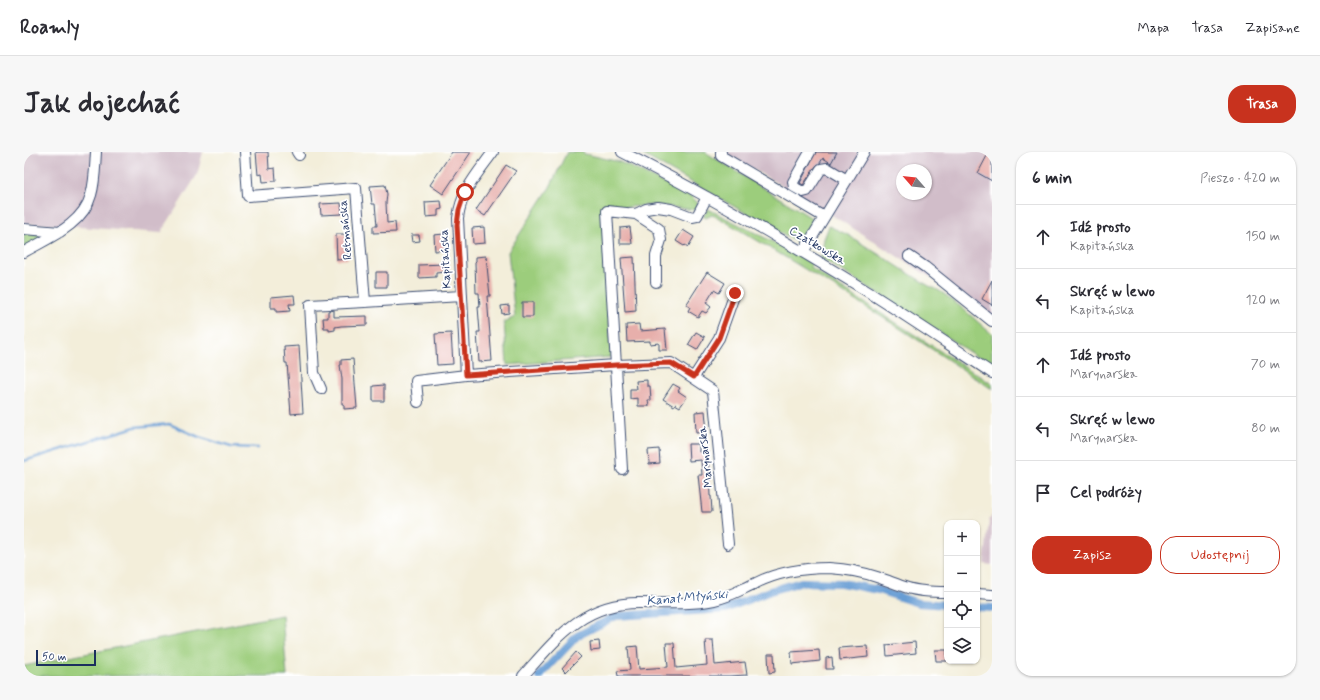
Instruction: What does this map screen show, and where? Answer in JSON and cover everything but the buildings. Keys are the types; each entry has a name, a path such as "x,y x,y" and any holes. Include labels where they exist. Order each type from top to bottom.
{"street":[{"path":"24,252 60,232 77,218 89,201 93,188 96,152"},
{"name":"Retmańska","path":"245,152 248,196 356,188 365,302"},
{"name":"Kapitańska","path":"466,375 457,225 459,210 465,192 494,152"},
{"name":"Czatkowska","path":"622,152 707,197 802,252 871,294 992,373"},
{"path":"721,152 722,156 824,217"},
{"path":"810,152 793,182 794,188 802,192 807,191 821,169 824,168 828,168 847,180"},
{"path":"802,252 864,152"},
{"path":"636,214 646,209 658,207 671,209 692,217 697,216 707,197"},
{"path":"622,469 607,211 636,214 659,229 661,240 656,256 656,282"},
{"path":"24,229 60,232"},
{"path":"909,256 925,267 992,321"},
{"path":"694,377 719,338 735,293"},
{"path":"321,389 314,373 310,305 461,296"},
{"name":"Marynarska","path":"616,365 671,363 694,377 712,391 728,544"},
{"path":"418,402 416,381 466,375 616,365"},
{"path":"523,676 560,636 577,622 588,615 612,606 632,603 685,603 715,600 742,590 769,577 784,573 828,568 866,573 909,588 944,592"},
{"path":"980,594 992,595"}],"shaded area":[{"path":"24,152 203,152 197,175 161,233 24,223"},
{"path":"728,152 992,152 992,326 949,289 827,212 727,154"},
{"path":"992,514 992,565 984,564 989,521"}],"green space":[{"path":"567,152 582,152 620,162 691,196 698,203 696,210 653,205 605,209 611,357 507,365 504,322 515,317 508,252 550,187"},
{"path":"638,152 705,152 815,220 802,240 795,241"},
{"path":"708,209 789,250 812,264 811,268 832,282 992,384 992,389 891,323 788,259 719,218 712,215 706,218 703,216"},
{"path":"829,226 848,235 944,294 992,334 992,367 918,318 821,258 824,239"},
{"path":"24,232 46,235 24,249"},
{"path":"282,615 287,676 24,676 24,666"}],"waterway":[{"path":"24,461 135,427 169,424 199,437 231,447 258,448"},
{"name":"Kanał Młyński","path":"539,676 577,636 616,616 725,609 770,591 801,582 841,583 878,590 918,603 944,605"},
{"name":"Kanał Młyński","path":"980,607 992,608"}],"route":[{"path":"465,192 461,201 457,225 466,375 616,365 671,363 694,377 719,338 735,293"}]}
